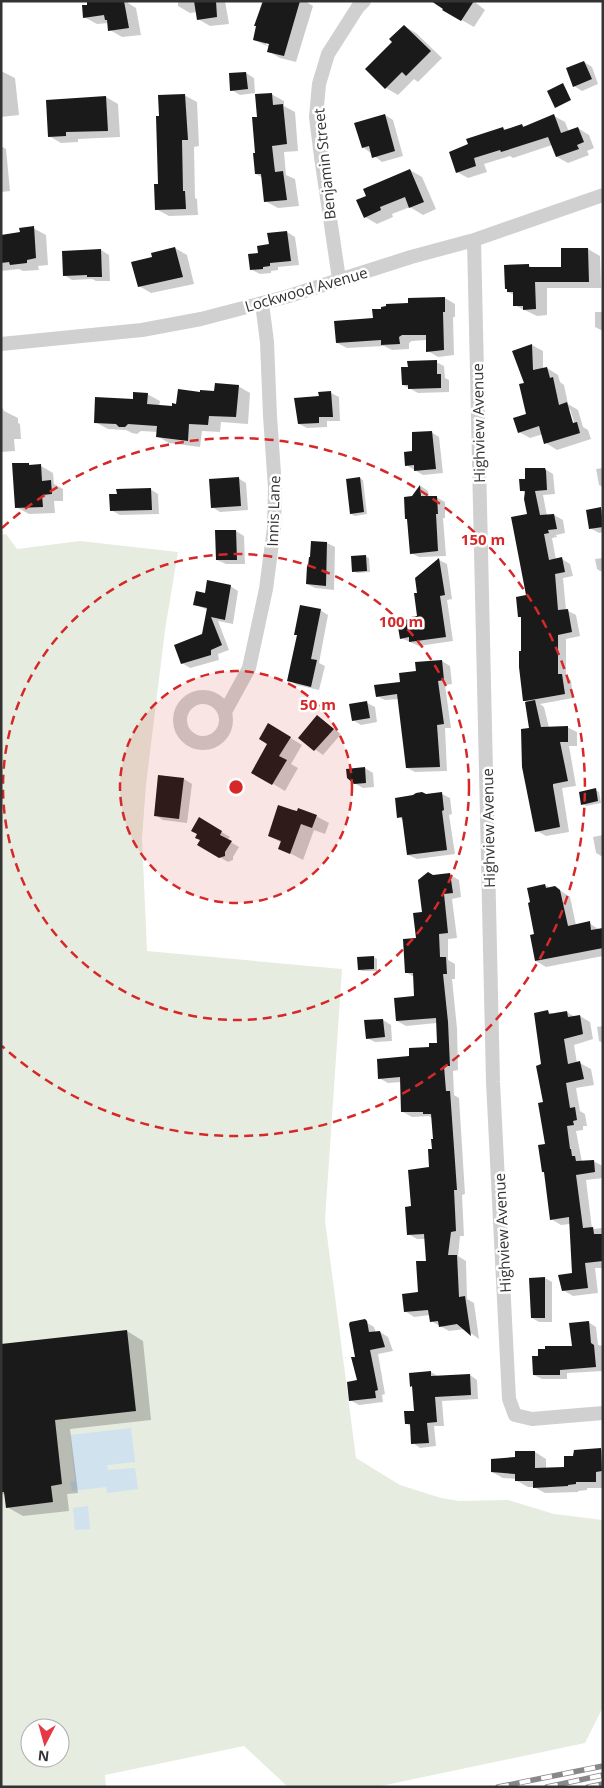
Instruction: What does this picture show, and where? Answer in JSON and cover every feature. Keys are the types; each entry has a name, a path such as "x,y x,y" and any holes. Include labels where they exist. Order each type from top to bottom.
{"street":[{"name":"Benjamin Street","path":"339,280 316,117 319,84 328,54 358,3"},
{"name":"Lockwood Avenue","path":"1,344 142,330 201,319 262,303 474,240 603,195"},
{"name":"Highview Avenue","path":"474,240 494,1082 509,1399 514,1415 532,1419 603,1413"},
{"name":"Innis Lane","path":"225,712 249,668 266,589 274,528 275,488 267,342 262,303"}],"shaded area":[{"path":"6,534 17,549 80,541 178,552 165,630 146,785 142,838 147,951 342,969 325,1220 356,1458 400,1485 441,1498 459,1501 508,1500 554,1514 603,1520 603,1707 585,1743 376,1787 288,1787 244,1746 105,1775 106,1787 1,1787 1,535"}],"water":[{"path":"131,1428 135,1462 107,1465 108,1470 135,1468 138,1489 107,1493 106,1487 72,1491 70,1482 75,1481 70,1435"},
{"path":"88,1506 90,1529 75,1530 73,1508"}],"building":[{"path":"87,1 124,1 129,28 108,31 107,20 105,20 104,15 83,18 82,5 87,5"},
{"path":"194,1 216,1 217,17 197,20"},
{"path":"263,1 300,1 284,56 267,52 269,44 253,40 256,26 254,26"},
{"path":"431,1 474,1 461,21"},
{"path":"404,25 431,51 406,76 402,72 385,89 365,69 392,42 389,39"},
{"path":"584,61 592,79 573,87 566,68"},
{"path":"246,72 248,89 230,91 229,73"},
{"path":"563,83 571,100 555,108 547,91"},
{"path":"272,93 273,105 283,104 287,144 272,146 275,172 283,171 287,200 264,202 261,174 255,174 252,117 257,117 255,94"},
{"path":"185,94 188,140 182,140 183,191 185,191 186,209 155,210 154,184 158,184 156,116 159,116 158,95"},
{"path":"106,96 108,131 66,132 66,136 48,137 46,100"},
{"path":"385,114 395,151 372,158 369,146 362,148 354,123"},
{"path":"554,114 561,133 578,127 584,142 577,145 579,149 556,157 548,137 501,152 500,150 474,158 476,166 456,173 449,152 468,144 466,139 503,127 504,130 522,124 523,127"},
{"path":"410,169 424,202 409,208 405,197 380,207 381,210 364,218 356,200 366,196 363,189"},
{"path":"34,226 36,258 27,260 27,263 10,265 9,262 1,263 1,235 20,232 19,228"},
{"path":"287,231 291,261 270,263 270,266 263,267 263,269 250,270 248,254 258,253 257,246 269,244 267,233"},
{"path":"175,247 183,277 138,287 131,262 152,257 151,253"},
{"path":"561,248 588,248 589,282 535,282 536,309 523,310 523,306 513,306 513,292 507,292 507,289 505,289 504,265 529,264 529,267 561,267"},
{"path":"101,249 102,277 87,277 87,275 63,276 62,251"},
{"path":"445,297 445,312 443,312 444,350 426,352 426,335 402,335 399,337 400,344 381,345 381,340 336,343 334,321 373,318 372,309 381,309 386,304 408,303 408,298"},
{"path":"532,344 533,370 547,367 550,378 553,377 559,405 567,402 573,423 577,422 580,433 544,444 539,426 518,433 513,418 526,414 519,384 524,383 512,351"},
{"path":"437,360 437,374 441,374 441,388 408,389 408,385 402,385 401,367 408,367 407,361"},
{"path":"215,383 239,385 236,417 209,416 208,425 189,424 188,441 156,437 157,426 128,424 125,427 119,427 116,424 94,423 95,397 133,399 133,392 148,393 147,404 172,406 172,403 176,404 178,389 200,392 200,390 214,391"},
{"path":"331,391 333,417 319,417 319,423 298,424 294,398 319,396 318,392"},
{"path":"432,431 436,469 414,471 414,465 405,466 404,452 412,451 412,432"},
{"path":"12,463 41,464 42,481 51,480 52,494 42,495 43,507 15,508"},
{"path":"525,468 545,468 546,471 547,490 535,491 540,515 554,514 557,529 548,530 549,533 544,534 549,560 562,557 565,572 555,574 558,610 568,609 572,632 558,635 558,674 562,674 565,694 523,701 519,667 521,617 518,617 516,597 526,595 511,517 527,514 524,499 525,491 520,491 519,479 525,479"},
{"path":"239,477 241,506 211,508 209,479"},
{"path":"360,477 364,512 350,514 346,479"},
{"path":"420,485 421,496 437,496 438,551 410,554 404,497 412,496"},
{"path":"151,488 152,510 110,511 109,494 117,494 116,489"},
{"path":"601,507 603,527 589,529 586,510"},
{"path":"215,530 236,530 237,560 216,560"},
{"path":"311,541 327,542 326,586 306,584"},
{"path":"366,555 367,571 352,572 351,556"},
{"path":"439,558 445,595 440,596 446,637 409,642 409,637 400,639 397,621 417,616 414,593 417,593 415,578"},
{"path":"207,580 231,585 225,620 211,617 222,645 211,650 211,655 181,664 174,645 202,634 207,608 193,605 196,591 205,593"},
{"path":"300,605 321,609 311,659 317,660 311,687 287,681 297,635 294,635"},
{"path":"442,660 444,680 438,681 444,724 437,725 440,767 406,768 397,694 376,697 374,685 400,682 399,673 416,671 415,662"},
{"path":"535,700 541,727 568,726 568,742 560,742 568,781 553,784 560,827 535,832 522,767 521,729 529,728 525,702"},
{"path":"367,701 370,718 352,721 349,704"},
{"path":"317,715 334,729 314,751 298,738"},
{"path":"268,723 291,737 279,756 287,760 272,785 251,773 267,744 259,739"},
{"path":"365,767 366,783 354,784 347,778 346,769"},
{"path":"158,775 184,778 179,819 154,816"},
{"path":"596,788 598,801 581,805 579,792"},
{"path":"422,792 426,794 442,792 444,810 442,811 447,850 407,855 402,817 397,818 395,798"},
{"path":"278,805 297,811 298,808 317,815 312,828 301,824 290,854 278,849 281,841 268,836"},
{"path":"199,817 222,831 220,835 232,841 225,852 225,856 219,858 197,845 200,840 195,838 197,834 191,831"},
{"path":"428,872 433,875 450,873 453,893 444,894 448,933 439,934 440,957 446,957 447,974 443,974 450,1066 444,1066 446,1091 450,1091 457,1190 454,1190 456,1231 451,1232 448,1255 457,1255 459,1297 465,1296 471,1336 457,1324 439,1327 438,1321 430,1322 428,1310 404,1312 402,1294 418,1292 416,1261 426,1261 424,1234 407,1235 405,1207 411,1206 408,1170 429,1167 428,1149 432,1149 431,1139 433,1139 431,1114 401,1112 400,1077 378,1079 377,1059 409,1056 409,1048 429,1047 429,1043 437,1043 436,1018 396,1021 394,998 414,996 413,973 405,973 403,939 416,938 413,913 422,912 418,880"},
{"path":"545,884 546,888 555,886 560,890 568,926 590,921 591,930 603,928 603,948 535,961 530,935 534,934 527,888"},
{"path":"374,956 374,969 358,970 357,957"},
{"path":"548,1010 549,1014 567,1011 568,1017 580,1015 583,1034 564,1039 568,1064 580,1061 584,1079 566,1083 570,1108 575,1107 577,1120 573,1121 574,1125 567,1126 572,1156 575,1156 576,1161 594,1160 595,1172 576,1175 583,1228 593,1227 594,1234 603,1234 603,1261 585,1263 588,1288 562,1291 558,1275 572,1273 569,1217 550,1220 544,1172 542,1172 538,1145 545,1144 538,1103 543,1102 536,1066 541,1064 534,1013"},
{"path":"383,1019 385,1037 366,1039 364,1020"},
{"path":"545,1277 545,1318 531,1318 529,1278"},
{"path":"365,1319 369,1332 380,1331 385,1347 370,1350 378,1390 375,1391 376,1398 349,1401 347,1382 357,1380 351,1357 355,1357 349,1324 350,1322"},
{"path":"589,1321 596,1367 560,1370 560,1375 533,1375 532,1356 538,1356 538,1349 545,1349 545,1346 572,1346 569,1323"},
{"path":"127,1330 136,1411 55,1420 62,1484 51,1486 53,1502 6,1508 4,1492 1,1492 1,1344"},
{"path":"431,1371 431,1376 470,1374 471,1395 435,1397 437,1422 427,1423 429,1443 411,1444 410,1424 405,1424 404,1411 414,1411 409,1373"},
{"path":"601,1448 602,1471 596,1472 596,1482 576,1482 576,1484 568,1486 533,1488 533,1481 515,1481 515,1474 491,1472 491,1459 515,1457 515,1451 535,1451 535,1468 564,1467 564,1456 573,1456 574,1450"}],"railway":[{"path":"498,1787 603,1766"},
{"path":"547,1787 603,1775"},
{"path":"588,1787 603,1784"}]}
